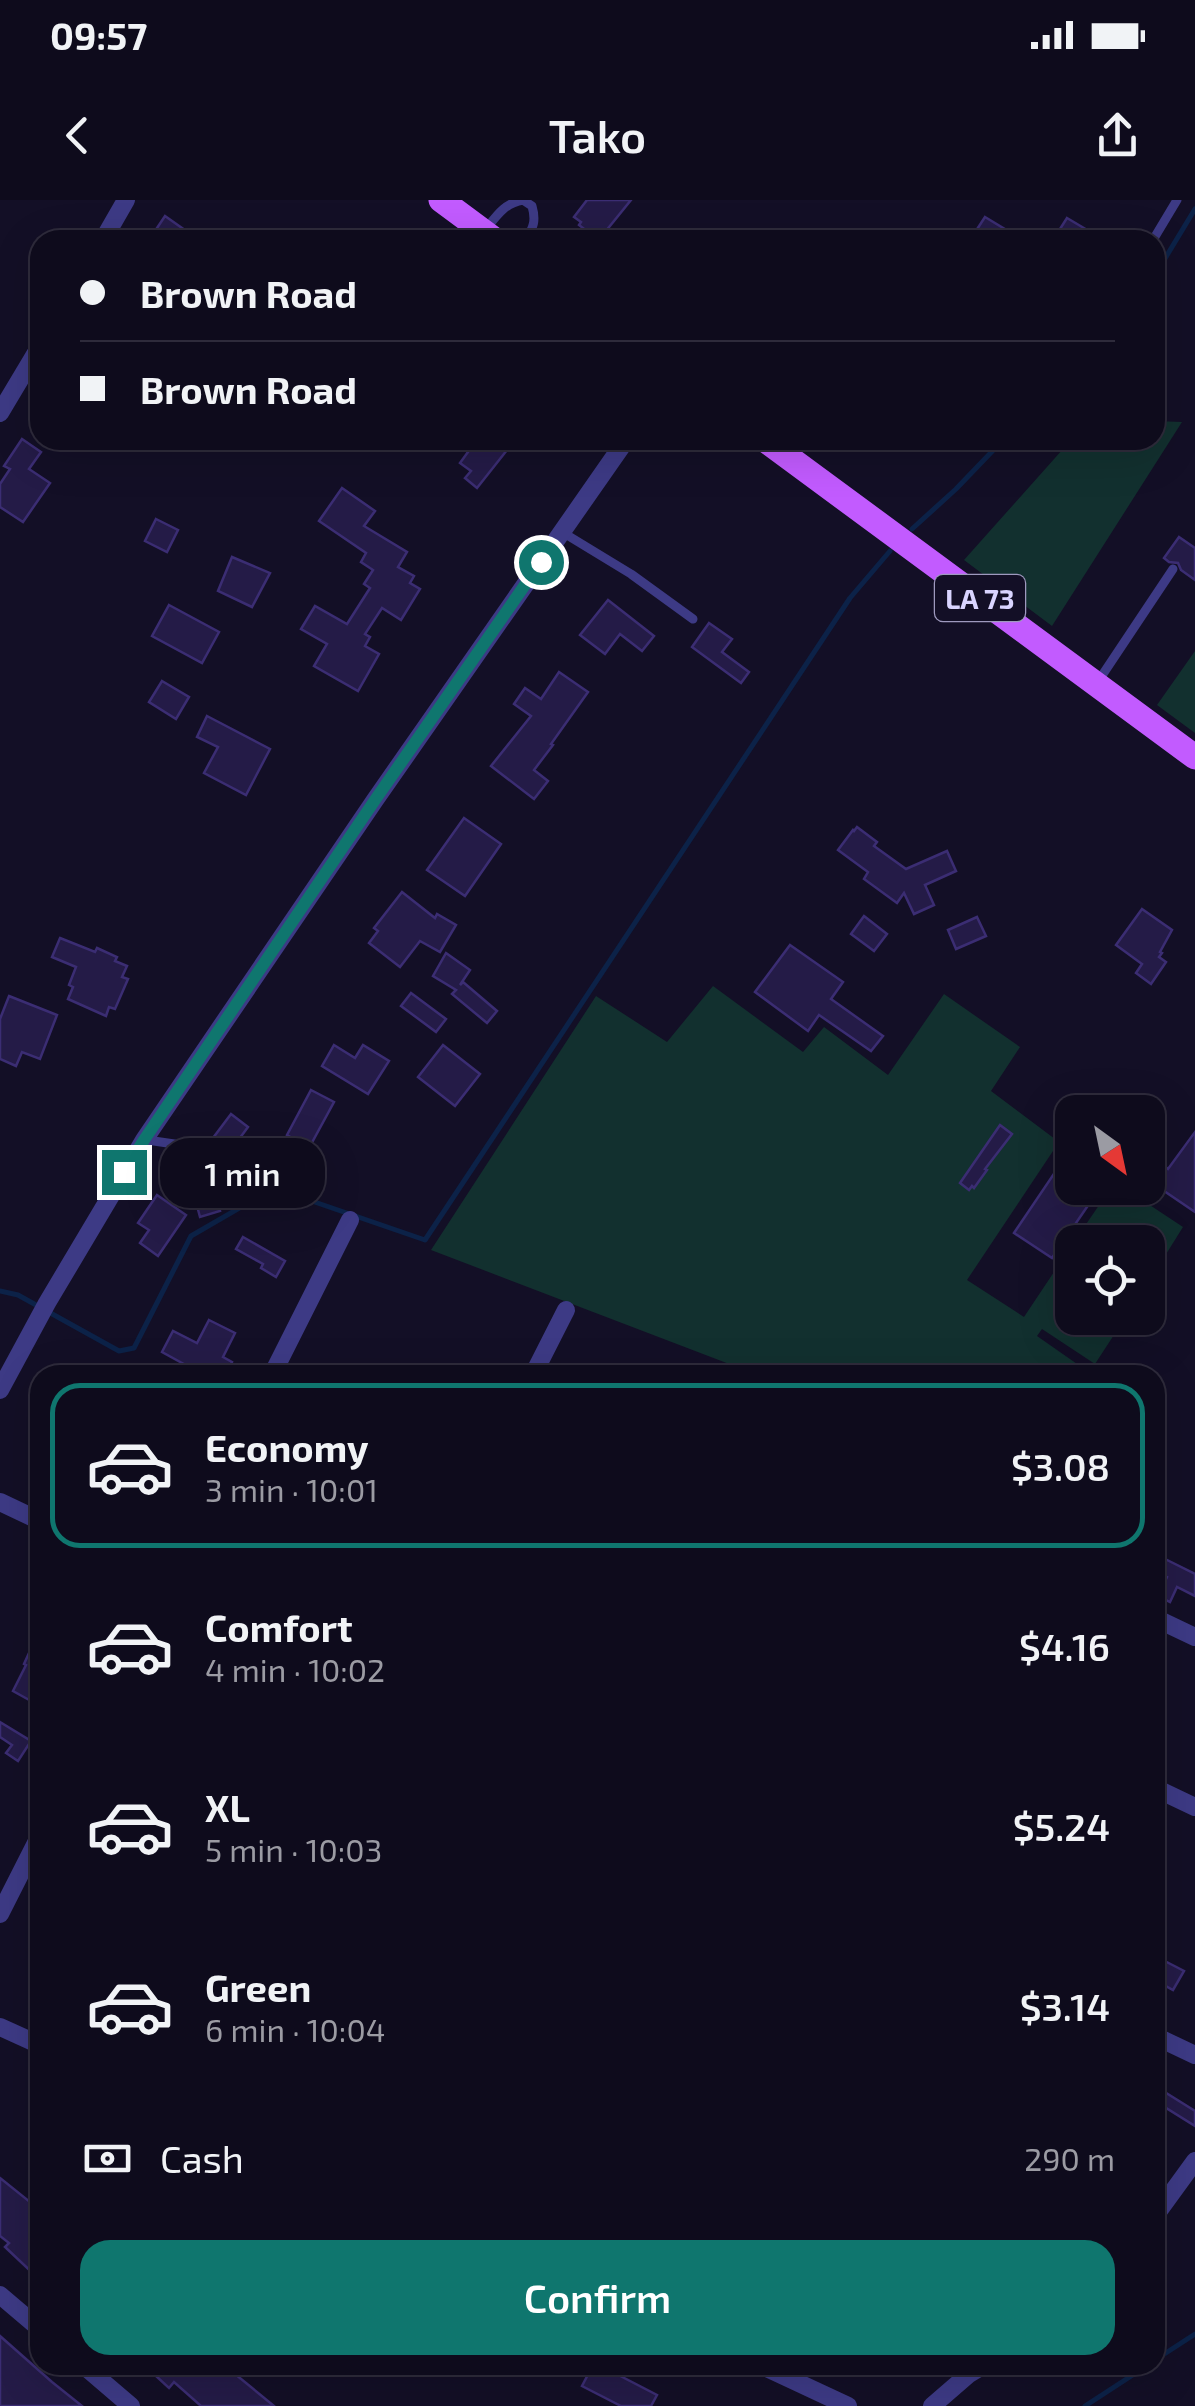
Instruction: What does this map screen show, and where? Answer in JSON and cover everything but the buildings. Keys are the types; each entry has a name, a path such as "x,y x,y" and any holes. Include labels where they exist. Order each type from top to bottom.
{"main road":[{"path":"441,200 481,230"},
{"name":"LA 73","path":"779,450 1195,757"}],"street":[{"path":"109,230 126,200"},
{"path":"0,413 30,363"},
{"path":"0,1390 144,1140 619,450"},
{"path":"277,1365 350,1220"},
{"path":"539,1365 566,1310"},
{"path":"0,1502 30,1516"},
{"path":"1165,1623 1195,1637"},
{"path":"1165,1793 1195,1807"},
{"path":"0,1914 30,1854"},
{"path":"0,2027 30,2040"},
{"path":"1165,2041 1195,2055"},
{"path":"1165,2202 1195,2161"},
{"path":"0,2295 30,2320"},
{"path":"95,2375 131,2406"},
{"path":"781,2375 848,2406"},
{"path":"932,2406 968,2375"}],"lane":[{"path":"492,230 502,210 523,200 532,206 536,218 532,230"},
{"path":"1158,230 1177,200"},
{"path":"562,532 631,574 693,619"},
{"path":"1096,685 1173,570"},
{"path":"144,1140 188,1146 286,1174"}],"green space":[{"path":"1165,421 1182,422 1165,449"},
{"path":"1062,450 1164,450 1052,626 964,560"},
{"path":"1195,651 1195,733 1157,705"},
{"path":"713,986 803,1052 824,1027 888,1075 944,994 1020,1047 991,1091 1055,1139 1055,1148 967,1280 1024,1317 1055,1270 1055,1335 1114,1335 1095,1364 1042,1329 1037,1336 1079,1365 732,1365 431,1250 596,996 667,1042"},
{"path":"1099,1205 1150,1205 1183,1227 1165,1256 1165,1225 1086,1225"}],"waterway":[{"path":"1165,258 1195,209"},
{"path":"912,529 993,450"},
{"path":"0,1291 18,1295 119,1351 134,1348 191,1236 274,1188 425,1240 850,598 890,551"},
{"path":"1165,2354 1195,2334"},
{"path":"1085,2406 1133,2375"}],"route":[{"path":"124,1172 541,562"}]}
